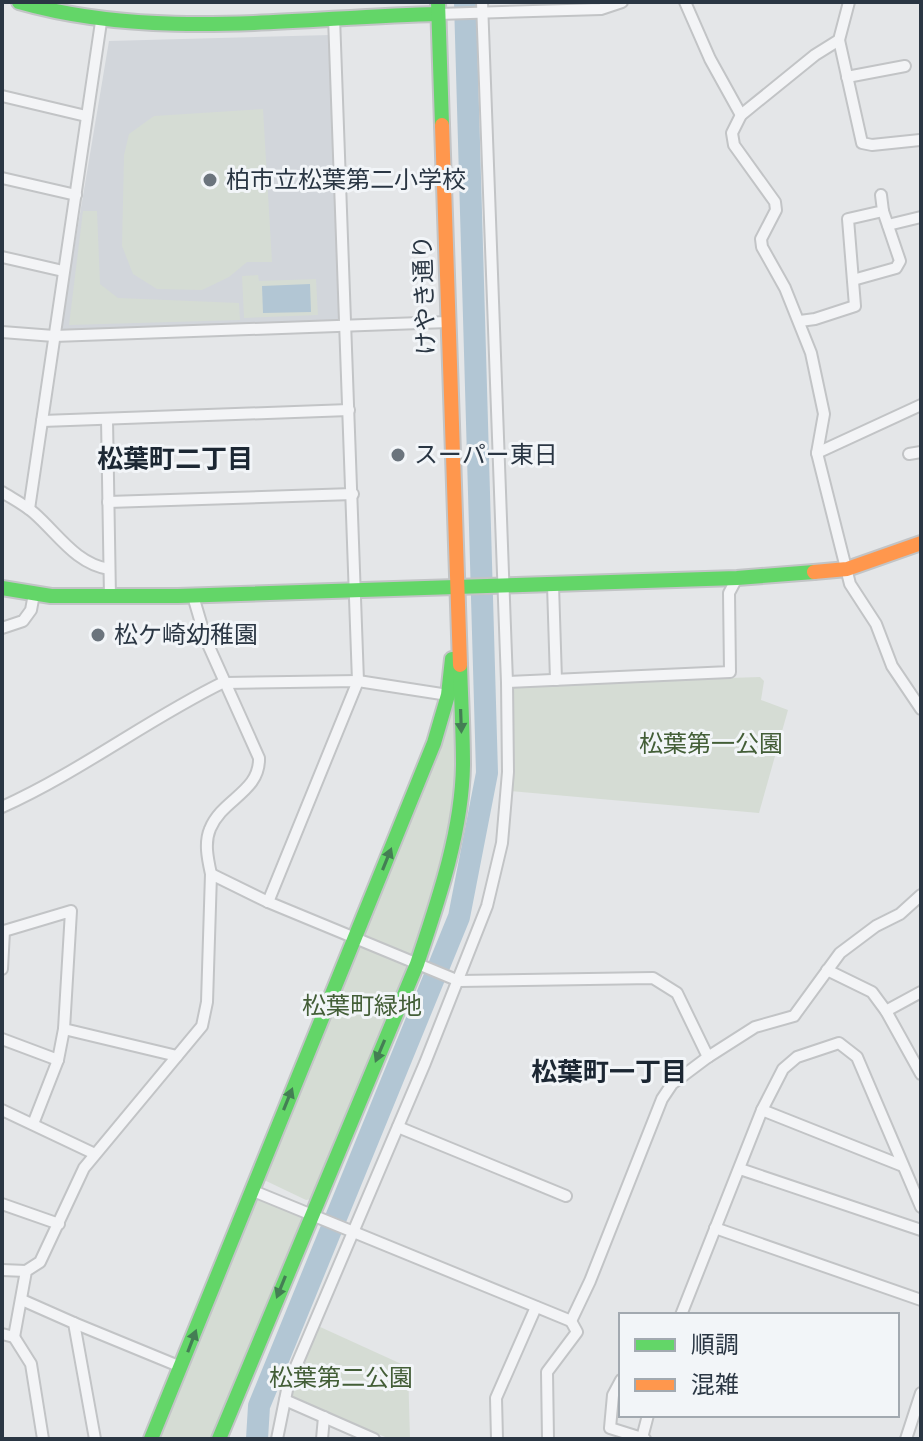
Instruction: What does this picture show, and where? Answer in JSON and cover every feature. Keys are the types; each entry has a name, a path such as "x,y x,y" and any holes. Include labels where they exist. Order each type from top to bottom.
{"street":[{"path":"19,2 56,14 101,22 154,25 616,4"},
{"path":"685,2 710,59 741,115"},
{"path":"849,2 839,40 862,143 872,145 920,140"},
{"path":"277,1439 288,1385 349,1231 398,1127 455,979 487,906 502,843 508,772 507,682 480,9"},
{"name":"けやき通り","path":"443,10 456,587"},
{"path":"268,902 358,681 334,17"},
{"path":"29,509 101,22"},
{"path":"839,40 815,55 741,115 732,133 734,145 775,202 776,210 761,239 762,247 785,288 811,353 824,414 817,453 855,595 876,624 887,657 921,709"},
{"path":"847,77 905,66"},
{"path":"2,96 86,116"},
{"path":"2,178 76,195"},
{"path":"853,280 896,268 900,261 883,211 881,195"},
{"path":"800,321 855,306 848,219 883,211"},
{"path":"888,225 921,217"},
{"path":"2,257 63,271"},
{"path":"2,332 54,336 448,322"},
{"path":"817,453 921,405"},
{"path":"42,421 349,410"},
{"path":"107,419 110,597"},
{"path":"2,492 29,509 78,557 93,567 109,569"},
{"path":"108,502 353,494"},
{"path":"2,588 34,594 193,596 737,578 847,569 921,543"},
{"path":"507,682 730,672 729,593 737,578"},
{"path":"553,585 556,680"},
{"path":"151,1439 434,743 448,695 456,587"},
{"path":"219,1439 423,967 457,821 463,767 456,587"},
{"path":"2,628 23,621 31,610 34,594"},
{"path":"2,1270 26,1271 40,1262 84,1168 202,1026 207,1002 211,874 207,855 208,832 218,816 259,773 259,758 206,640 193,596"},
{"path":"2,807 39,790 189,700 224,683 358,681 448,695"},
{"path":"211,874 268,902 455,979 653,978 677,993 708,1057"},
{"path":"571,1321 590,1281 662,1099 672,1084 755,1027 794,1016 840,953 876,926 900,914 921,895"},
{"path":"2,969 4,931 71,911 64,1029 58,1060 33,1124"},
{"path":"827,970 872,992 921,1074"},
{"path":"886,1011 921,992"},
{"path":"64,1029 177,1056"},
{"path":"2,1039 58,1060"},
{"path":"682,1313 762,1110 783,1069 797,1057 839,1043 857,1057 921,1207"},
{"path":"2,1110 95,1154"},
{"path":"762,1110 903,1166"},
{"path":"398,1127 566,1196"},
{"path":"740,1169 921,1230"},
{"path":"251,1190 571,1321 577,1332 547,1372 548,1439"},
{"path":"2,1204 59,1224"},
{"path":"715,1228 921,1300"},
{"path":"14,1337 26,1271"},
{"path":"22,1300 181,1367"},
{"path":"497,1439 496,1398 536,1307"},
{"path":"74,1323 95,1439"},
{"path":"2,1334 14,1337 31,1364 43,1439"},
{"path":"619,1384 613,1395 610,1428 644,1439 648,1417"},
{"path":"906,1439 921,1393"},
{"path":"285,1400 374,1439"},
{"path":"322,1439 324,1417"}],"shaded area":[{"name":"柏市立松葉第二小学校","path":"330,35 339,320 66,332 61,327 109,41"}],"green space":[{"path":"263,109 272,262 247,262 229,277 202,290 157,289 133,274 122,246 124,155 129,134 154,116"},
{"path":"83,211 97,211 100,284 118,298 239,303 240,320 69,325"},
{"path":"258,275 259,281 316,279 318,315 244,318 242,276"},
{"name":"松葉第一公園","path":"760,677 764,681 761,700 788,710 759,813 510,791 511,685"},
{"name":"松葉町緑地","path":"454,707 458,765 448,844 415,952 410,954 366,936 363,930 450,708"},
{"name":"松葉町緑地","path":"361,947 405,965 407,970 312,1199 306,1200 262,1179 356,948"},
{"path":"258,1199 301,1217 302,1222 212,1439 157,1439 253,1202"},
{"name":"松葉第二公園","path":"318,1326 408,1367 410,1439 390,1439 289,1397"}],"water":[{"path":"310,284 311,312 263,313 262,286"}],"waterway":[{"path":"257,1439 259,1406 459,917 487,773 465,2"}],"traffic: fast":[{"path":"19,2 70,14 175,24 438,14"},
{"path":"438,2 442,125"},
{"path":"2,588 51,596 178,596 737,578 814,572"},
{"path":"151,1439 434,743 448,695 452,659"},
{"path":"219,1439 417,964 433,916 454,841 462,790 460,665"}],"traffic: slow":[{"path":"442,125 460,665"},
{"path":"814,572 847,569 921,543"}],"place":[{"name":"柏市立松葉第二小学校","path":"210,180"},
{"name":"スーパー東日","path":"398,455"},
{"name":"松ケ崎幼稚園","path":"98,635"}],"district":[{"name":"松葉町二丁目","path":"175,460"},
{"name":"松葉町一丁目","path":"609,1073"}]}
